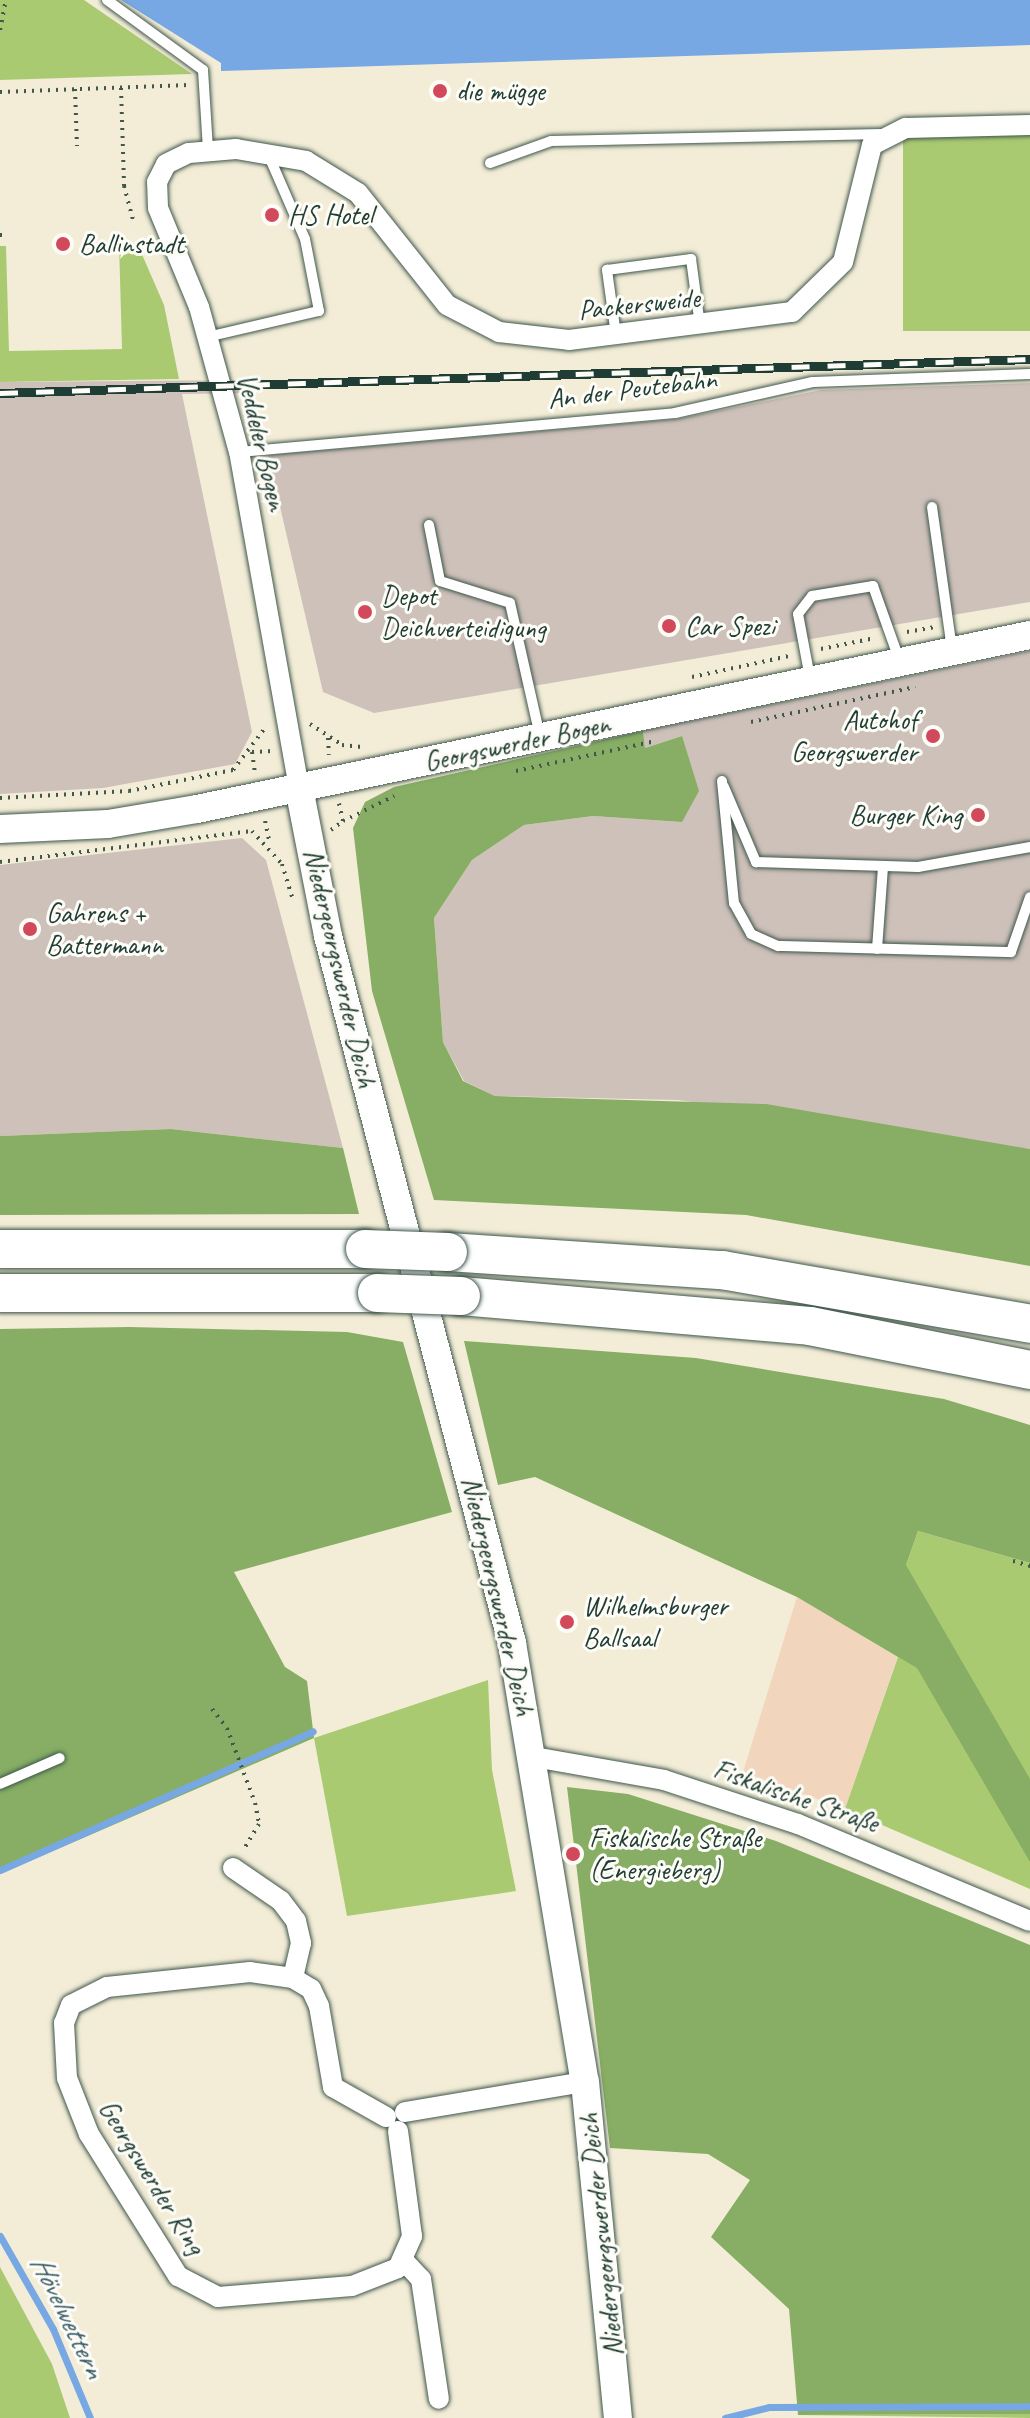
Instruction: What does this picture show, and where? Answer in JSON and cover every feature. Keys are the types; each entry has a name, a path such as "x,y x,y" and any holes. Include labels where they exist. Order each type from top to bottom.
{"highway":[{"path":"0,1249 365,1249 738,1272 1030,1324"},
{"path":"0,1293 377,1293 461,1296 810,1326 1030,1370"}],"street":[{"path":"888,134 1030,125"},
{"name":"Packersweide","path":"208,150 267,152 306,161 358,193 428,287 465,317 544,340 700,326 792,312 824,287 843,262 864,160 888,134"},
{"name":"Veddeler Bogen","path":"208,150 166,164 156,192 207,337 239,452 299,788"},
{"name":"Georgswerder Bogen","path":"0,829 108,824 299,788 811,680 896,648 949,638 1030,635"},
{"name":"Niedergeorgswerder Deich","path":"299,788 328,936 471,1474 534,1757 585,2082 618,2418"},
{"name":"Fiskalische Straße","path":"534,1757 664,1780 798,1824 1030,1921"},
{"path":"233,1868 281,1901 296,1921 301,1943 293,1978 311,1989 319,2006 333,2087 397,2120 585,2082"},
{"name":"Georgswerder Ring","path":"293,1978 250,1972 88,1992 64,2023 76,2109 163,2254 195,2288 244,2298 337,2288 382,2277 404,2261"},
{"path":"397,2120 412,2236 404,2261 421,2279 439,2399"}],"lane":[{"path":"107,0 193,56 205,85 208,150"},
{"path":"490,163 551,141 888,134"},
{"path":"207,337 319,311 305,239 267,152"},
{"path":"616,335 607,270 691,259 700,326"},
{"name":"An der Peutebahn","path":"239,452 675,413 813,382 1030,374"},
{"path":"932,507 949,638"},
{"path":"429,525 440,581 510,603 541,738"},
{"path":"811,680 800,603 859,585 882,594 896,648"},
{"path":"1030,847 883,867 756,862 722,781 734,903 751,934 778,946 1011,952 1030,897"},
{"path":"877,949 883,867"},
{"path":"0,1784 60,1758"}],"path":[{"path":"0,30 6,0"},
{"path":"0,92 205,85"},
{"path":"121,88 124,186 134,223"},
{"path":"75,89 77,146"},
{"path":"674,681 806,652 896,648 949,638"},
{"path":"747,722 927,685"},
{"path":"320,731 328,738 353,747 376,744"},
{"path":"0,798 129,791 233,770 252,752 263,735"},
{"path":"317,741 328,738"},
{"path":"328,738 329,757"},
{"path":"502,774 664,740"},
{"path":"252,752 277,751"},
{"path":"252,752 256,777"},
{"path":"329,831 376,801 412,792"},
{"path":"341,807 343,821"},
{"path":"264,816 269,842 294,903"},
{"path":"0,862 246,831 269,842 284,839"},
{"path":"1013,1561 1030,1566"},
{"path":"212,1709 246,1770 259,1824 233,1868"}],"shaded area":[{"path":"253,380 253,393 182,394 252,732 235,764 103,788 0,794 0,382"},
{"path":"1030,383 1030,602 374,713 323,692 268,455 677,419 821,390"},
{"path":"1030,651 1030,1149 678,1100 495,1096 464,1081 443,1042 434,918 472,860 524,825 593,816 682,822 682,736 645,748 643,731"},
{"path":"242,838 266,860 343,1148 171,1129 0,1136 0,865"},
{"path":"797,1597 898,1656 845,1809 743,1772"}],"green space":[{"path":"0,0 84,0 192,74 0,80"},
{"path":"903,134 1030,134 1030,331 903,331"},
{"path":"119,243 137,243 164,305 179,379 0,382 0,246 6,246 9,351 122,349"},
{"path":"643,731 645,748 682,736 699,791 682,822 593,816 524,825 472,860 434,918 443,1042 463,1081 495,1096 766,1104 1030,1149 1030,1266 746,1215 434,1200 372,991 353,828 365,802 394,787"},
{"path":"171,1129 343,1148 359,1214 0,1215 0,1136"},
{"path":"129,1327 347,1332 403,1342 452,1512 234,1572 285,1667 307,1681 314,1738 0,1874 0,1329"},
{"path":"464,1341 696,1358 944,1399 1030,1425 1030,1563 918,1531 906,1565 1030,1779 1030,1862 917,1668 797,1597 535,1477 498,1485"},
{"path":"918,1531 1030,1563 1030,1889 845,1809 898,1657 834,1619 906,1565"},
{"path":"488,1680 492,1770 516,1891 347,1916 314,1738"},
{"path":"567,1787 628,1794 776,1841 1030,1945 1030,2414 798,2415 789,2309 711,2237 750,2180 708,2154 610,2148"},
{"path":"0,2267 52,2364 70,2418 0,2418"},
{"path":"1030,2414 1030,2418 798,2415"}],"water":[{"path":"121,0 1030,0 1030,45 221,71 221,63"}],"waterway":[{"path":"0,1870 313,1731"},
{"name":"Hövelwettern","path":"0,2236 53,2329 90,2418"},
{"path":"725,2418 769,2407 1030,2406"}],"railway":[{"path":"0,393 1030,359"}],"place":[{"name":"die mügge","path":"440,91"},
{"name":"HS Hotel","path":"272,215"},
{"name":"Ballinstadt","path":"63,244"},
{"name":"Depot Deichverteidigung","path":"365,612"},
{"name":"Car Spezi","path":"669,626"},
{"name":"Autohof Georgswerder","path":"933,736"},
{"name":"Burger King","path":"978,815"},
{"name":"Gahrens + Battermann","path":"30,929"},
{"name":"Wilhelmsburger Ballsaal","path":"567,1622"},
{"name":"Fiskalische Straße (Energieberg)","path":"573,1854"}]}
